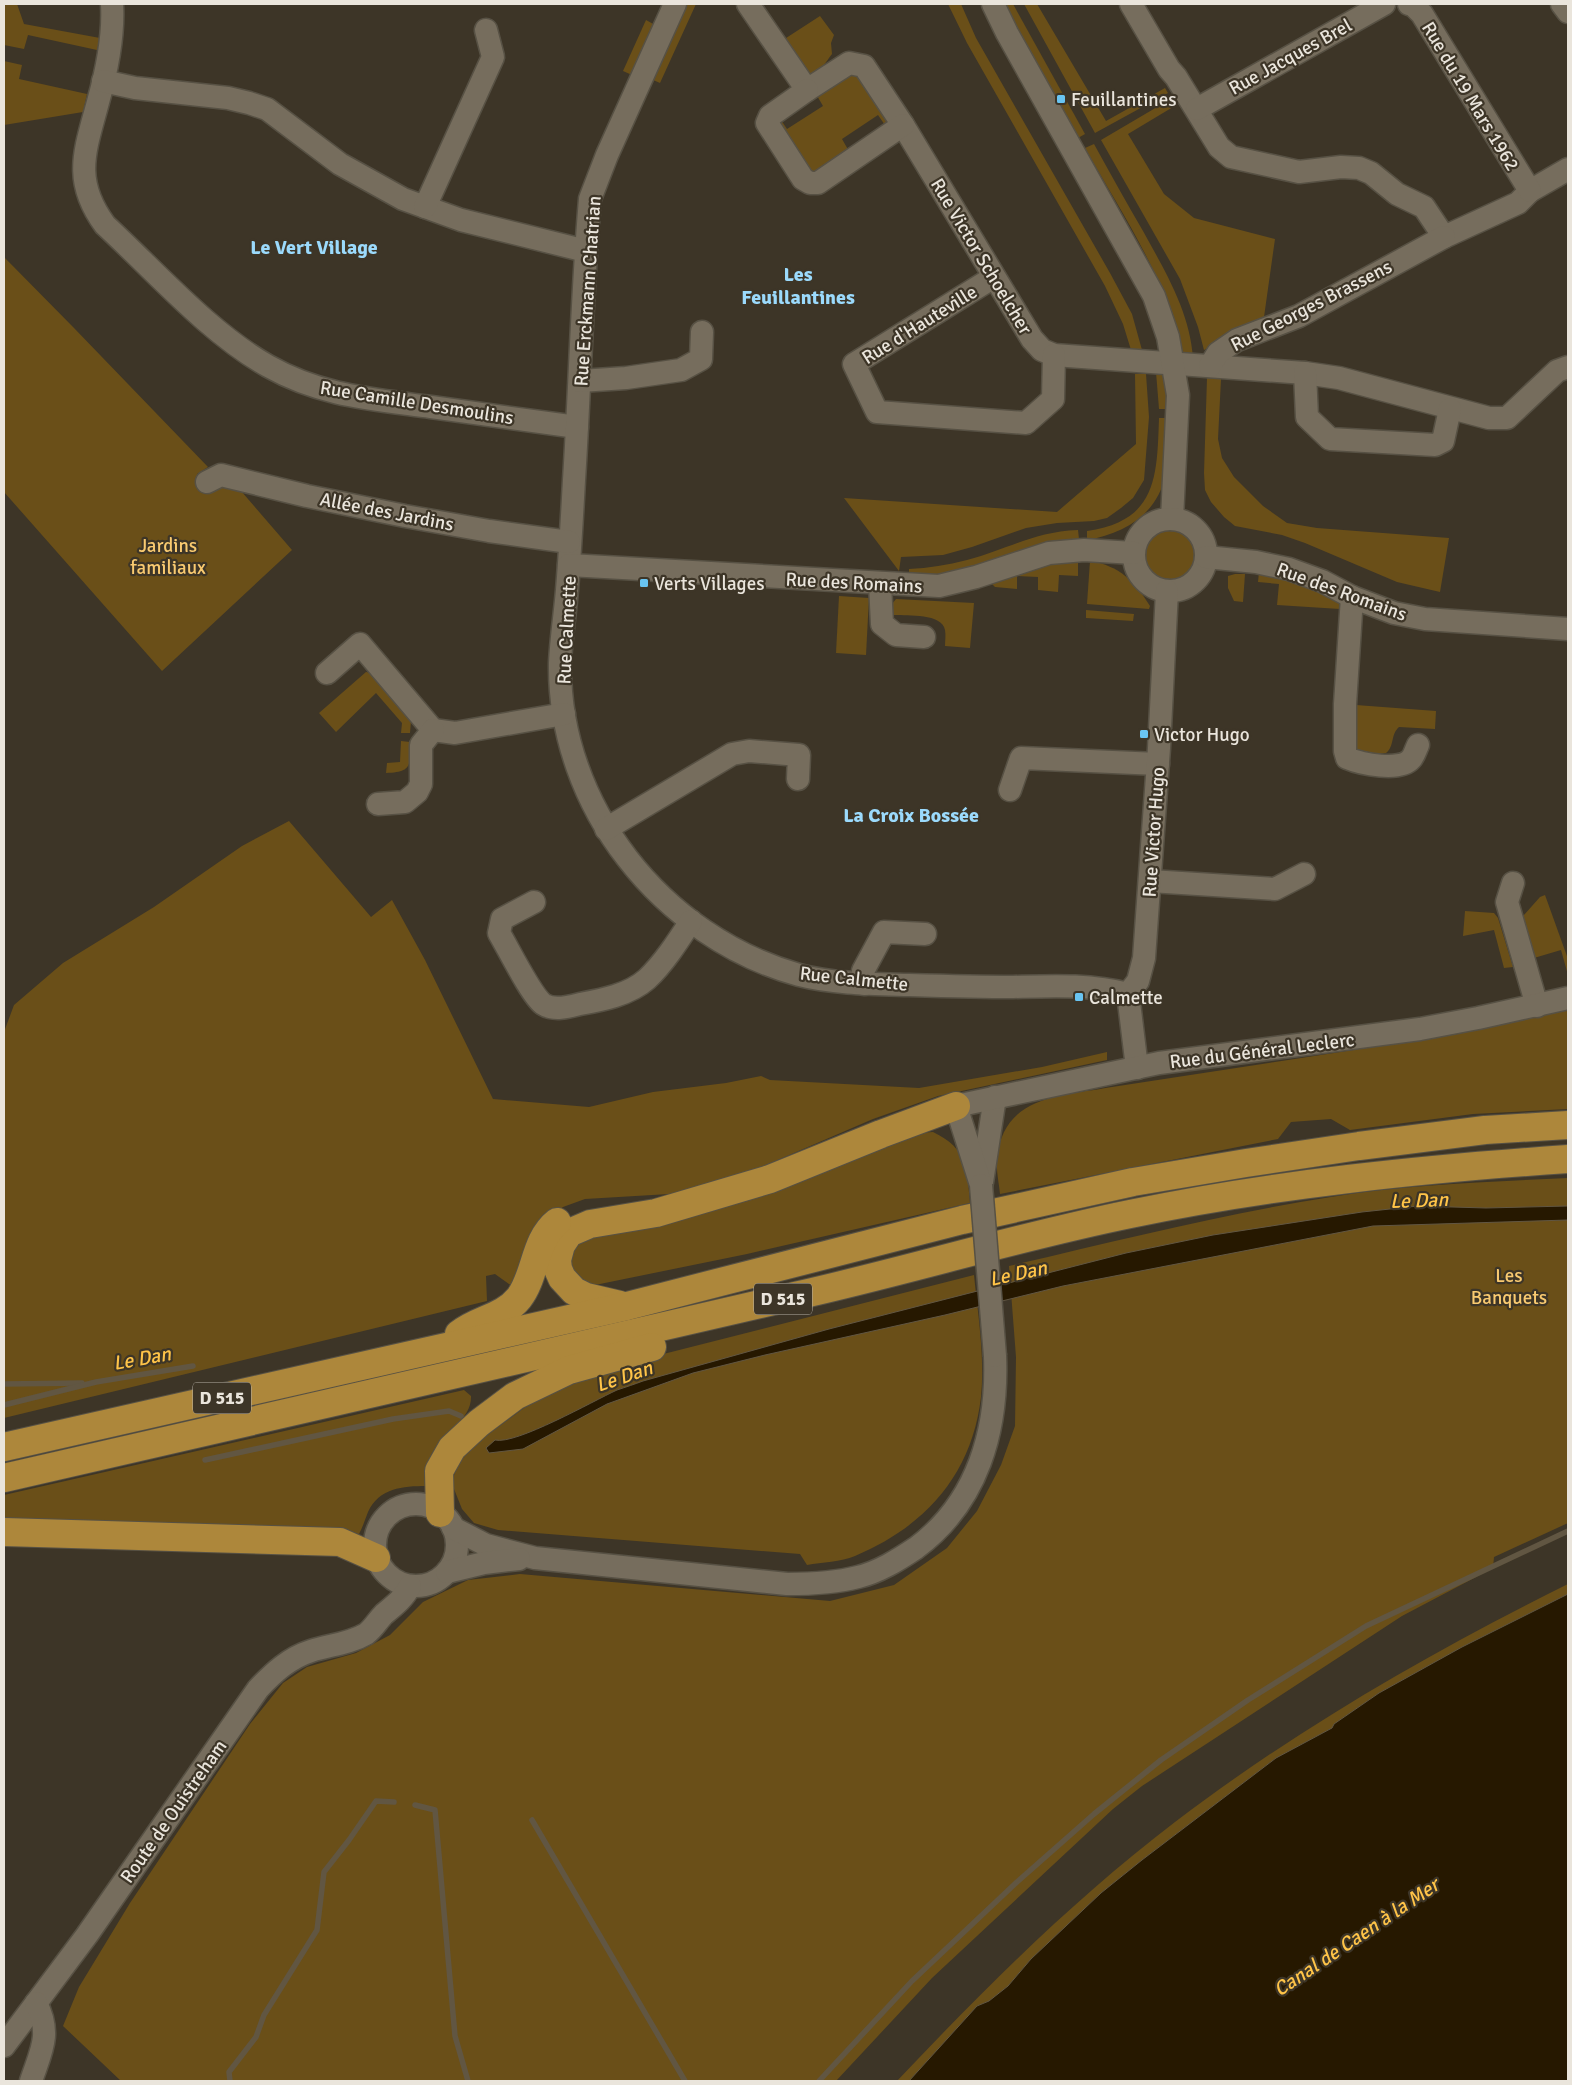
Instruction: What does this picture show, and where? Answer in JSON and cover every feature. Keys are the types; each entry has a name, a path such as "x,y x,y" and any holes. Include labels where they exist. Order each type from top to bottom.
{"highway":[{"path":"627,1306 586,1297 574,1291 562,1278 558,1269 558,1252 564,1238 579,1227 656,1213 770,1179 956,1106"},
{"name":"D 515","path":"4,1446 627,1306 962,1220 1133,1182 1246,1162 1359,1146 1485,1130 1568,1125"},
{"name":"D 515","path":"4,1478 821,1290 968,1252 1141,1212 1256,1192 1356,1179 1485,1165 1568,1159"},
{"path":"441,1349 465,1329 500,1314 516,1301 526,1289 541,1245 553,1226 574,1211 615,1204 689,1203"},
{"path":"447,1520 439,1471 452,1448 479,1423 515,1396 569,1370 697,1334 821,1290"},
{"path":"4,1532 340,1542 381,1566"}],"street":[{"name":"Rue Camille Desmoulins","path":"112,4 113,22 103,81 83,162 88,194 94,210 105,226 229,340 267,366 323,390 376,400 577,427"},
{"name":"Rue Erckmann Chatrian","path":"569,565 590,199 675,4"},
{"path":"748,4 807,90"},
{"path":"993,4 1007,33 1154,296 1168,336 1178,395 1172,519"},
{"path":"1131,4 1168,68 1176,77 1219,147 1232,157 1299,172 1341,167 1359,168 1371,173 1398,194 1424,207 1444,237"},
{"name":"Rue Jacques Brel","path":"1196,109 1384,4"},
{"name":"Rue du 19 Mars 1962","path":"1409,4 1422,14 1530,191"},
{"path":"1562,4 1568,12"},
{"path":"425,207 493,57 486,30"},
{"name":"Rue Victor Schoelcher","path":"903,125 818,183 810,184 802,179 767,123 770,116 849,63 864,66 903,125 1032,339 1042,350 1054,355"},
{"path":"103,81 135,88 228,98 249,103 267,110 340,164 402,199 460,220 586,251"},
{"name":"Rue Georges Brassens","path":"1210,366 1218,353 1237,340 1299,316 1444,237 1518,203 1530,191 1568,169"},
{"name":"Rue d'Hauteville","path":"994,277 854,364 877,412 1026,423 1053,398 1054,355"},
{"path":"580,381 626,378 681,370 701,359 702,332"},
{"path":"1054,355 1305,372 1339,378 1489,418 1507,418 1557,371 1568,366"},
{"path":"1305,372 1307,417 1330,439 1435,446 1443,441 1450,409"},
{"name":"Allée des Jardins","path":"207,482 221,475 307,496 405,516 489,531 569,542"},
{"path":"1172,519 1180,520 1194,528 1203,541 1206,557 1200,574 1194,582 1177,590 1167,591 1154,587 1143,579 1136,567 1134,553 1137,539 1145,528 1158,521 1172,519"},
{"name":"Rue des Romains","path":"569,565 939,586 976,577 1049,553 1084,550 1134,553"},
{"name":"Rue des Romains","path":"1206,557 1256,562 1289,569 1322,581 1352,597 1394,613 1425,619 1568,629"},
{"name":"Rue Calmette","path":"569,565 560,664 564,714 571,751 582,781 606,828 644,880 663,899 691,921 731,948 773,967 803,976 864,984 997,987 1083,986 1105,988 1128,994"},
{"path":"880,584 882,624 896,635 924,637"},
{"name":"Rue Victor Hugo","path":"1128,994 1138,981 1144,958 1158,764 1167,591"},
{"path":"1352,597 1345,704 1345,751 1347,758 1358,763 1398,766 1411,760 1418,745"},
{"path":"327,673 360,644 433,730 455,733 564,714"},
{"path":"378,804 405,802 417,792 421,784 422,745 433,730"},
{"path":"606,828 732,754 749,751 799,755 798,779"},
{"path":"1010,790 1021,758 1158,764"},
{"path":"1150,881 1275,889 1304,874"},
{"path":"1513,883 1507,902 1537,1006"},
{"path":"534,902 502,919 499,933 540,1001 552,1008 597,1001 635,987 647,979 668,954 691,921"},
{"path":"864,984 863,971 884,932 925,934"},
{"path":"1128,994 1138,1068"},
{"name":"Rue du Général Leclerc","path":"956,1106 1138,1068 1420,1029 1568,998"},
{"path":"981,1185 995,1097"},
{"path":"377,1620 381,1566 375,1538 381,1523 389,1514 408,1505 424,1505 486,1546 535,1558 786,1584 827,1583 858,1577 882,1569 908,1553 936,1530 957,1507 973,1482 984,1455 992,1423 996,1382 981,1185 956,1106"},
{"path":"381,1566 397,1582 410,1586 422,1586 434,1582 447,1572 453,1561 456,1549 447,1520"},
{"path":"447,1572 484,1563 535,1558"},
{"name":"Route de Ouistreham","path":"4,2046 87,1934 258,1689 272,1674 298,1656 352,1640 368,1633 377,1620 404,1596 410,1586"},
{"path":"31,2081 46,2029 42,2014 36,2003"}],"green space":[{"path":"4,4 17,4 24,24 100,38 97,50 28,35 24,49 4,45"},
{"path":"684,4 696,4 660,83 651,79"},
{"path":"948,4 961,4 976,38 1132,314 1142,350 1131,350 1123,324 1105,286 967,43"},
{"path":"1002,4 1013,4 1085,134 1078,138"},
{"path":"1024,4 1037,4 1106,121 1165,88 1168,93 1095,133"},
{"path":"820,16 834,35 831,43 832,54 817,71 810,74 805,73 783,40"},
{"path":"646,20 655,25 632,75 623,71"},
{"path":"4,61 22,65 19,79 87,94 83,112 4,125"},
{"path":"854,70 889,112 887,128 878,115 842,139 850,153 812,175 777,129 779,117 787,129 823,106 816,94"},
{"path":"1169,100 1173,107 1128,134 1164,194 1194,218 1275,239 1264,317 1204,350 1198,327 1180,279 1101,140"},
{"path":"1094,144 1160,261 1175,292 1187,324 1193,358 1183,354 1176,326 1155,273 1085,148"},
{"name":"Jardins familiaux","path":"4,257 208,467 197,474 213,490 235,484 292,550 162,671 4,492"},
{"path":"1156,372 1166,376 1168,409 1159,409"},
{"path":"1135,374 1146,374 1149,417 1144,480 1133,498 1107,518 1026,528 943,555 901,557 899,571 844,498 1057,512 1136,444"},
{"path":"1207,378 1221,379 1218,439 1222,458 1234,477 1263,506 1287,523 1317,528 1449,538 1440,592 1397,582 1282,535 1235,526 1224,517 1211,502 1205,490"},
{"path":"1159,418 1168,418 1167,455 1165,476 1161,490 1154,502 1146,512 1125,527 1113,533 1087,540 1087,531 1110,526 1128,517 1140,506 1148,493 1154,477 1157,459"},
{"path":"1078,530 1079,539 1042,544 973,567 934,577 909,577 909,569 960,562 1034,537 1062,531"},
{"path":"1170,530 1188,537 1195,555 1188,573 1170,580 1152,573 1145,555 1152,537"},
{"path":"1090,561 1101,563 1125,576 1144,597 1150,606 1149,609 1087,604"},
{"path":"1078,562 1078,576 1059,575 1058,592 1038,590 1038,577 1017,576 1017,589 995,587 991,583 1045,563"},
{"path":"1259,572 1289,579 1341,601 1340,609 1277,605 1279,584 1258,582"},
{"path":"1245,574 1243,602 1234,601 1228,588 1228,576"},
{"path":"839,596 869,598 866,655 836,653"},
{"path":"896,599 974,603 970,648 945,646 945,630 938,621 924,616 894,615 891,613 892,604"},
{"path":"1086,610 1134,614 1133,621 1086,618"},
{"path":"366,672 372,673 411,721 410,733 401,733 402,723 376,693 336,732 319,713"},
{"path":"1356,705 1436,711 1435,729 1399,727 1394,733 1391,747 1386,753 1378,754 1355,749"},
{"path":"401,741 410,742 410,762 401,771 386,773 387,763 400,762"},
{"path":"289,821 371,917 392,900 425,960 493,1099 589,1107 653,1092 726,1083 761,1076 770,1080 919,1088 1042,1067 1107,1052 1107,1060 938,1096 873,1119 757,1169 686,1193 585,1199 563,1207 547,1221 516,1289 495,1274 486,1276 487,1301 4,1418 4,1032 14,1005 63,963 154,907 242,846"},
{"path":"1545,895 1568,959 1568,975 1561,950 1534,958 1523,916 1540,897"},
{"path":"1465,911 1494,913 1498,918 1513,967 1504,968 1494,930 1463,936"},
{"path":"1568,1009 1568,1109 1473,1114 1350,1130 1331,1119 1291,1122 1278,1139 1000,1194 997,1160 1001,1139 1010,1122 1022,1111 1037,1102 1073,1093 1458,1034"},
{"path":"933,1132 945,1138 953,1145 964,1161 970,1203 747,1254 595,1285 582,1282 570,1267 572,1248 581,1239 715,1210 897,1140 918,1133"},
{"name":"Les Banquets","path":"1568,1178 1568,1523 1494,1557 1493,1568 1402,1616 1142,1786 1113,1809 932,1978 836,2081 121,2081 63,2026 79,1987 130,1903 250,1724 283,1683 307,1667 356,1653 390,1635 423,1602 468,1580 520,1574 830,1601 894,1585 947,1548 977,1511 1001,1465 1015,1426 1016,1357 1009,1266 1209,1220 1331,1197 1419,1186"},
{"path":"974,1275 982,1382 976,1425 968,1450 956,1473 924,1513 880,1544 855,1556 838,1561 807,1565 800,1554 498,1530 474,1523 462,1509 454,1489 454,1475 462,1455 528,1405 562,1386 620,1365"},
{"path":"464,1390 471,1396 467,1412 431,1455 426,1486 392,1490 378,1498 368,1512 359,1534 338,1531 4,1519 4,1495"},
{"path":"1568,1584 1568,1594 1462,1647 1379,1693 1334,1724 1332,1728 1276,1758 1101,1893 1031,1959 1008,1986 989,2001 977,2006 909,2081 897,2081 1031,1946 1101,1882 1175,1822 1269,1755 1366,1694 1466,1637"}],"water":[{"path":"1418,1206 1486,1208 1568,1206 1568,1220 1373,1226 1063,1286 693,1373 607,1404 523,1449 489,1453 486,1448 495,1440 505,1440 520,1436 617,1390 829,1329 1126,1253 1213,1235 1362,1212"},
{"name":"Canal de Caen à la Mer","path":"1568,1594 1568,2081 909,2081 977,2006 989,2001 1008,1986 1031,1959 1101,1893 1276,1758 1332,1728 1334,1724 1379,1693 1462,1647"}],"waterway":[{"name":"Le Dan","path":"4,1405 96,1382 193,1366"},
{"name":"Le Dan","path":"4,1384 82,1383"},
{"name":"Le Dan","path":"205,1460 393,1419 449,1411 461,1416"},
{"path":"819,2081 912,1981 1017,1882 1094,1814 1161,1760 1248,1700 1366,1626 1568,1531"},
{"path":"230,2081 229,2072 256,2037 264,2015 317,1930 324,1872 376,1801 394,1802"},
{"path":"415,1805 435,1810 455,2036 468,2081"},
{"path":"532,1820 685,2081"}],"place":[{"name":"Feuillantines","path":"1061,99"},
{"name":"Verts Villages","path":"644,583"},
{"name":"Victor Hugo","path":"1144,734"},
{"name":"Calmette","path":"1079,997"}],"district":[{"name":"Le Vert Village","path":"314,247"},
{"name":"Les Feuillantines","path":"798,286"},
{"name":"La Croix Bossée","path":"911,815"}]}
